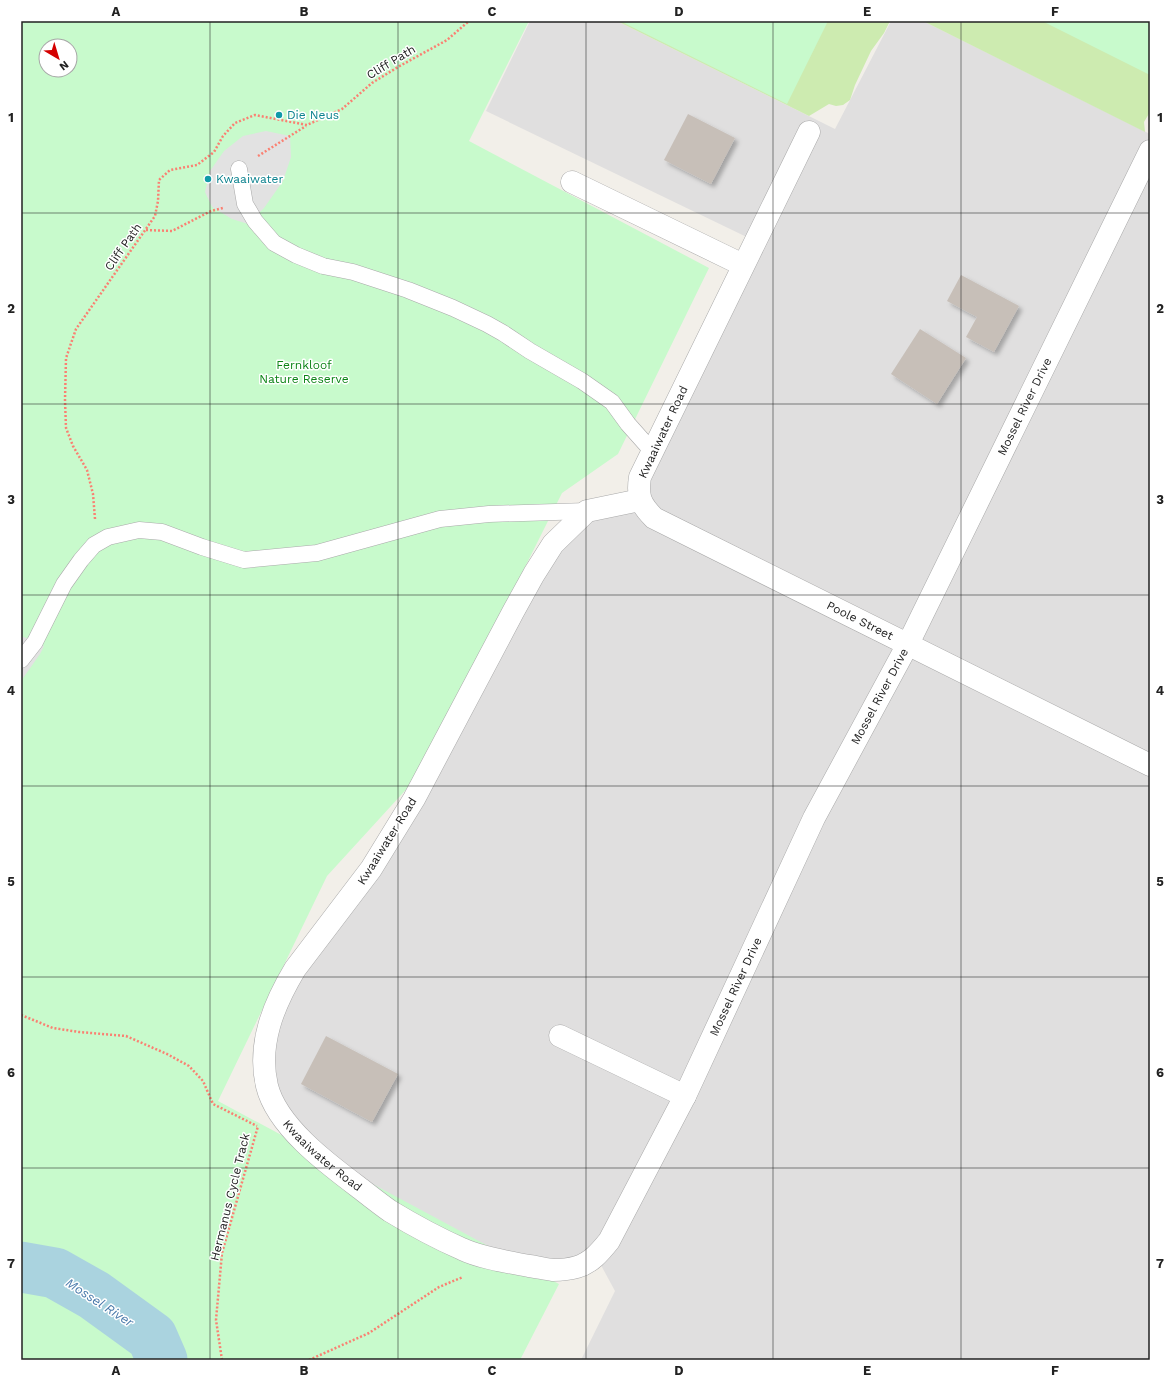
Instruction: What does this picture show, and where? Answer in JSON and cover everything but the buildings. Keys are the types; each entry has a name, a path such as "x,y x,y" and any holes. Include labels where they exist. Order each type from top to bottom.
{"street":[{"name":"Kwaaiwater Road","path":"640,500 638,488 640,476 809,132"},
{"name":"Mossel River Drive","path":"609,1241 685,1096 814,818 908,644 1150,151"},
{"path":"572,182 743,266"},
{"path":"587,511 640,500"},
{"name":"Poole Street","path":"640,500 646,510 654,518 1150,765"},
{"name":"Kwaaiwater Road","path":"587,511 552,544 513,612 410,805 371,869 295,969 277,1002 265,1038 264,1059 267,1087 278,1109 296,1134 343,1176 389,1210 463,1250 503,1262 553,1270 577,1267 596,1257 609,1241"},
{"path":"560,1036 685,1096"}],"lane":[{"path":"239,169 245,204 255,220 274,243 296,255 323,266 353,272 408,290 453,308 503,333 530,351 582,381 612,402 628,424 652,451"},
{"path":"21,660 35,642 64,584 94,545 108,536 139,530 162,532 202,547 244,560 317,553 440,519 489,514 587,511"}],"path":[{"name":"Cliff Path","path":"94,525 95,519 92,494 87,470 66,428 66,358 76,329 155,216 158,201 159,180 170,170 197,165 214,152 223,136 235,123 255,115 306,125 342,109 372,83 447,40 469,21"},
{"path":"239,169 306,125"},
{"path":"146,230 172,231 211,211 245,204"},
{"path":"21,1015 53,1028 78,1032 126,1036 167,1054 189,1066 203,1081 213,1104 258,1126"},
{"name":"Hermanus Cycle Track","path":"222,1360 216,1320 222,1253 258,1126 267,1087"},
{"path":"309,1360 368,1333 439,1287 503,1262"}],"shaded area":[{"path":"530,21 617,21 835,129 891,21 923,21 1150,134 1150,1360 581,1360 615,1291 596,1256 576,1266 503,1260 390,1209 285,1119 267,1038 535,575 586,509 642,498 757,242 486,111"},
{"path":"266,131 290,136 291,157 283,181 264,208 248,224 232,219 212,207 205,192 210,171 224,151 243,136"},
{"path":"24,637 44,646 21,681 21,638"}],"green space":[{"name":"Fernkloof Nature Reserve","path":"21,21 529,21 469,141 709,268 618,454 562,493 423,771 327,876 218,1101 559,1284 520,1360 21,1360"},
{"path":"617,21 890,21 884,33 871,51 855,85 850,100 843,105 836,106 829,104 809,116"},
{"path":"620,21 828,21 787,104"},
{"path":"923,21 1150,21 1150,112 1144,122 1145,132"},
{"path":"1042,21 1150,21 1150,75"}],"waterway":[{"name":"Mossel River","path":"21,1267 55,1273 94,1295 152,1337 162,1360"}],"place":[{"name":"Die Neus","path":"279,115"},
{"name":"Kwaaiwater","path":"208,179"}]}
